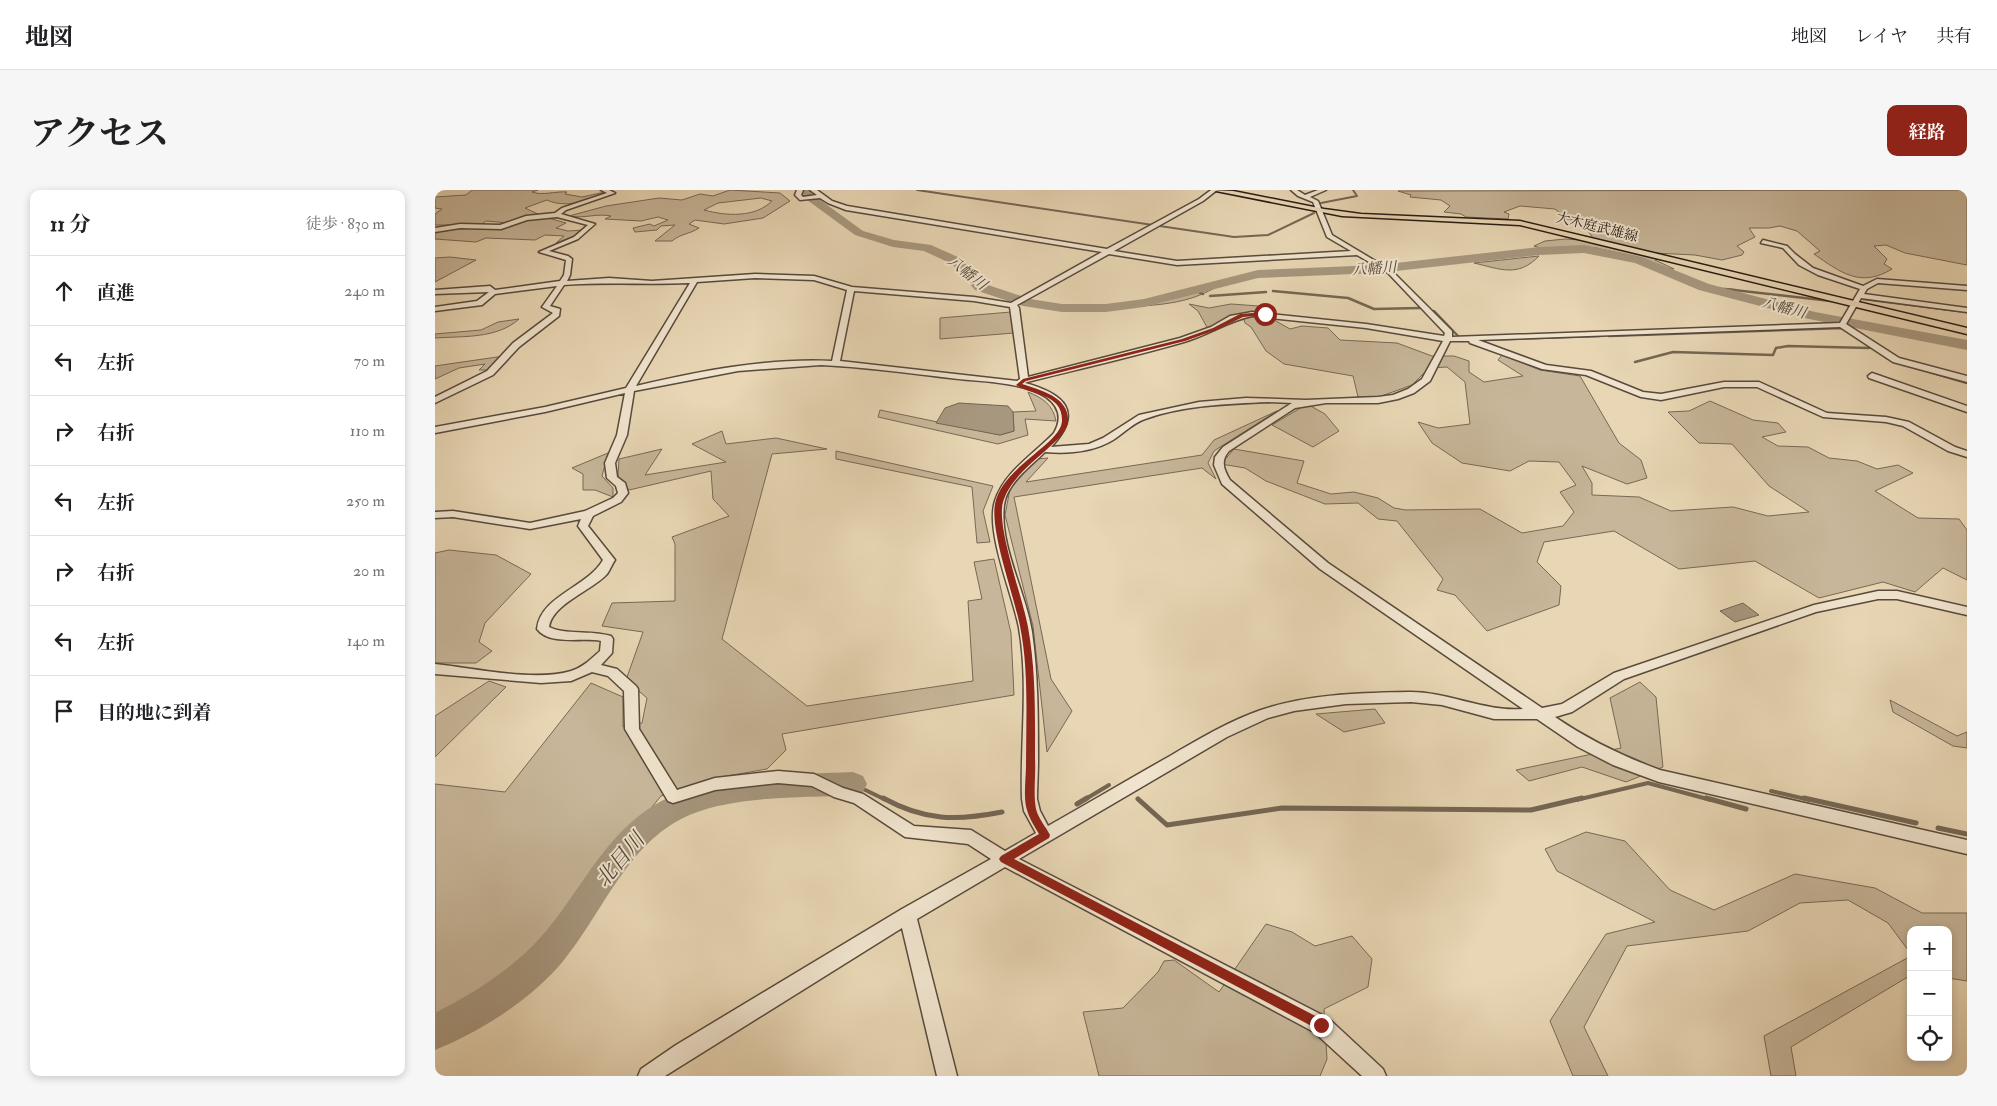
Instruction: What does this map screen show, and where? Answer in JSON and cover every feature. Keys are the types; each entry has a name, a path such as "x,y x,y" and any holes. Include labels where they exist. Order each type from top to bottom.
{"main road":[{"name":"大木庭武雄線","path":"1214,190 1319,211 1361,216 1469,219 1520,223 1857,300 1967,331"}],"street":[{"path":"557,215 564,209 612,194 604,190"},
{"path":"800,190 798,194 802,199 821,196"},
{"path":"813,190 830,202 847,208 1177,263 1357,253"},
{"path":"435,308 479,303 493,292 561,283 609,280 635,283 694,281 735,276 814,278 851,289 1013,304 1031,296 1109,252 1214,190"},
{"path":"1294,190 1315,201 1329,236 1390,272 1449,333 1448,339 1427,380 1416,388 1392,398 1375,401 1320,400 1292,406 1219,455 1217,462 1219,472 1226,482 1324,566 1583,743 1618,761 1659,776 1967,847"},
{"path":"1305,197 1323,190"},
{"path":"435,230 460,226 501,226 526,218 557,215 592,224 589,229 576,238 542,252 569,259 567,275 546,307 557,310 557,314 516,345 497,368 435,400"},
{"path":"1763,242 1785,247 1794,259 1813,271 1864,288"},
{"path":"1844,323 1864,288 1870,283 1882,280 1967,288"},
{"path":"435,515 453,514 530,526 588,514 617,500 623,493 621,485 612,478 610,464 622,435 630,388 694,281"},
{"path":"435,292 491,288 493,292"},
{"path":"836,363 851,289"},
{"path":"1857,300 1967,310"},
{"path":"1013,304 1015,308 1021,382"},
{"path":"1021,382 1183,340 1215,329 1233,318 1252,314 1366,326 1448,339 1844,323 1896,360 1967,379"},
{"path":"1464,338 1545,367 1597,376 1651,397 1661,397 1738,383 1759,385 1824,414 1836,417 1868,416 1902,422 1967,454"},
{"path":"435,430 550,409 630,388 732,368 803,362 836,363 1021,382 1050,395 1064,412 1065,423 1060,435 1021,468 1005,486 999,504 999,524 1025,627 1030,679 1031,810 1045,835"},
{"path":"1872,376 1967,409"},
{"path":"1043,449 1073,449 1097,444 1142,417 1170,410 1256,400 1287,399 1305,402"},
{"path":"435,669 546,679 571,676 591,667 606,653 607,639 594,634 553,636 543,629 544,619 563,600 602,572 609,560 583,526 588,514"},
{"path":"648,1076 908,915 1222,733 1264,714 1294,706 1346,699 1411,697 1442,700 1494,714 1514,715 1555,712 1567,708 1619,676 1814,609 1878,595 1897,595 1967,611"},
{"path":"591,667 612,672 631,689 632,729 673,797 715,784 778,777 814,780 839,793 858,798 911,832 971,837 1004,859 1321,1025 1376,1076"},
{"path":"908,915 947,1076"}],"shaded area":[{"path":"472,190 538,190 532,192 540,194 567,192 565,194 582,197 605,192 609,194 570,204 554,203 547,200 525,208 538,214 509,223 486,221 480,225 435,225 435,214 442,209 435,208 435,197 466,195"},
{"path":"730,190 780,193 790,201 763,218 724,224 695,220 689,224 699,228 672,241 655,241 675,225 661,226 657,230 635,232 633,228 650,224 654,226 668,220 658,217 641,221 605,219 611,216 606,215 569,216 606,206 659,198 682,200 700,194 713,196","holes":["761,198 772,201 765,207 749,213 722,214 704,210 718,203"]},
{"path":"1967,190 1967,265 1905,253 1886,245 1874,246 1887,259 1884,264 1892,269 1881,275 1861,278 1851,276 1833,267 1814,254 1820,251 1797,231 1780,226 1749,228 1755,237 1737,246 1744,252 1742,255 1722,260 1695,255 1654,253 1593,238 1588,231 1602,225 1592,220 1577,221 1567,219 1555,209 1520,206 1504,212 1509,214 1508,219 1466,217 1461,214 1444,212 1450,206 1441,200 1410,197 1411,195 1398,191"},
{"path":"545,217 566,223 556,228 568,231 583,230 573,237 556,243 564,236 545,235 535,240 486,238 476,242 435,239 435,233 447,228 495,228"},
{"path":"1581,240 1658,259 1655,260 1674,269 1660,267 1637,257 1596,248 1548,249 1534,246 1545,241"},
{"path":"1539,256 1524,267 1508,270 1474,263"},
{"path":"450,257 476,260 435,282 435,258"},
{"path":"1218,286 1200,295 1181,301 1142,306"},
{"path":"1189,304 1209,308 1231,304 1259,306 1269,312 1237,316 1208,329 1198,311"},
{"path":"1011,312 1014,333 940,339 940,318"},
{"path":"1267,316 1290,329 1302,326 1328,328 1340,340 1397,343 1432,356 1454,356 1469,361 1469,372 1484,382 1523,376 1498,360 1502,355 1540,370 1580,376 1619,443 1641,460 1647,478 1627,484 1582,466 1592,483 1592,495 1639,497 1671,511 1733,507 1768,516 1809,512 1769,486 1732,444 1699,443 1668,412 1689,411 1710,401 1753,420 1778,423 1786,432 1762,437 1778,446 1808,447 1829,458 1857,461 1877,469 1898,465 1913,473 1875,491 1918,518 1959,519 1967,530 1967,580 1943,568 1915,592 1883,582 1819,598 1755,561 1679,569 1614,531 1544,542 1537,562 1561,586 1559,605 1487,631 1455,595 1437,590 1443,579 1397,521 1378,519 1358,503 1325,504 1266,481 1245,468 1221,464 1234,449 1304,461 1297,483 1331,494 1354,492 1378,498 1394,508 1406,510 1480,509 1522,533 1563,526 1574,512 1560,492 1576,485 1559,462 1529,461 1510,471 1462,463 1432,443 1418,422 1438,428 1470,424 1465,382 1447,367 1429,368 1412,385 1376,398 1358,397 1353,376 1284,364 1266,351 1251,327 1245,323 1243,317"},
{"path":"519,319 501,330 490,333 435,338 435,334 481,330 498,322"},
{"path":"504,356 491,370 479,370 485,364 459,368 435,379 435,366"},
{"path":"1028,392 1050,406 1056,421 1025,419 1028,435 998,444 878,417 880,410 1000,435 1014,431 1013,412 1036,411"},
{"path":"959,403 1008,406 1013,412 1014,431 1000,435 936,423 945,408"},
{"path":"1307,404 1325,414 1339,431 1313,447 1272,425"},
{"path":"1277,411 1214,451 1208,463 1216,479 1202,468 1014,497 1051,679 1072,711 1047,752 1033,626 1005,515 1010,489 1036,459 1048,458 1026,482 1202,455 1214,440"},
{"path":"722,431 726,444 776,438 827,449 772,454 722,639 807,706 973,681 968,601 982,599 974,562 994,559 1011,633 1014,695 782,734 786,750 767,769 727,776 661,796 529,957 452,1014 435,1021 435,784 505,792 591,683 623,697 623,727 642,723 647,698 626,680 643,632 602,626 612,603 675,601 675,544 672,537 729,516 713,499 711,471 629,490 618,476 619,459 662,449 645,475 726,462 692,444"},
{"path":"836,451 993,486 983,511 990,542 977,543 972,487 836,459"},
{"path":"608,453 602,476 613,488 613,497 595,490 583,490 583,474 572,468"},
{"path":"449,550 496,555 531,574 485,623 479,642 492,651 476,663 435,663 435,553"},
{"path":"1743,603 1759,615 1735,622 1720,611"},
{"path":"489,681 506,687 435,757 435,716"},
{"path":"1640,682 1656,697 1663,767 1626,782 1582,767 1529,781 1516,770 1621,748 1610,698"},
{"path":"1890,700 1957,736 1967,732 1967,748 1953,746 1893,712"},
{"path":"1375,709 1385,723 1344,732 1316,714"},
{"path":"1586,832 1625,841 1670,890 1714,910 1795,874 1875,888 1922,913 1967,913 1967,981 1952,979 1952,926 1907,926 1907,949 1888,923 1848,900 1800,903 1748,931 1627,946 1584,1027 1608,1076 1573,1076 1550,1021 1606,934 1655,922 1557,871 1545,849"},
{"path":"1266,924 1292,932 1315,946 1352,936 1372,959 1368,987 1324,1009 1327,1059 1320,1076 1099,1076 1083,1012 1123,1008 1158,972 1164,961 1174,960 1219,992"},
{"path":"1907,958 1907,977 1791,1047 1796,1076 1771,1076 1764,1036"}],"waterway":[{"name":"八幡川","path":"806,190 807,195 859,233 893,243 927,248 956,261 980,287 1028,303 1062,308 1106,308 1144,303 1258,274 1378,269 1539,251 1584,249 1638,260 1704,287 1814,316 1967,345"},
{"path":"917,190 1234,237 1268,235 1314,213"},
{"path":"1321,203 1357,196 1353,190"},
{"name":"八幡川","path":"1704,287 1736,290"},
{"path":"1725,289 1831,301"},
{"name":"八幡川","path":"1194,290 1203,294"},
{"path":"1273,291 1348,298 1374,309 1420,308"},
{"path":"1210,296 1266,292"},
{"path":"1863,299 1967,312"},
{"path":"1434,311 1458,336"},
{"path":"1609,336 1844,328 1887,358"},
{"path":"1478,340 1600,336"},
{"path":"1635,362 1673,352 1773,355 1776,348 1788,346 1869,348"},
{"path":"1916,368 1967,383"},
{"path":"1576,800 1648,783 1711,800"},
{"path":"853,784 886,800"},
{"name":"北目川","path":"435,1032 480,1007 514,983 542,959 566,932 617,858 648,826 666,813 684,804 730,793 783,787 853,784"},
{"path":"1084,800 1109,785"},
{"path":"1771,791 1810,800"},
{"path":"883,798 913,811 941,817 970,817 1002,812"},
{"path":"1077,804 1087,798"},
{"path":"1138,799 1167,825 1282,808 1531,810 1582,798"},
{"path":"1706,798 1746,809"},
{"path":"1804,798 1916,823"},
{"path":"1938,828 1967,834"}],"route":[{"path":"1265,314 1252,314 1233,318 1215,329 1183,340 1025,380 1018,385 1050,395 1059,403 1064,412 1065,423 1060,435 1021,468 1005,486 999,504 999,524 1025,627 1030,679 1031,810 1045,835 1004,859 1321,1025"}]}
